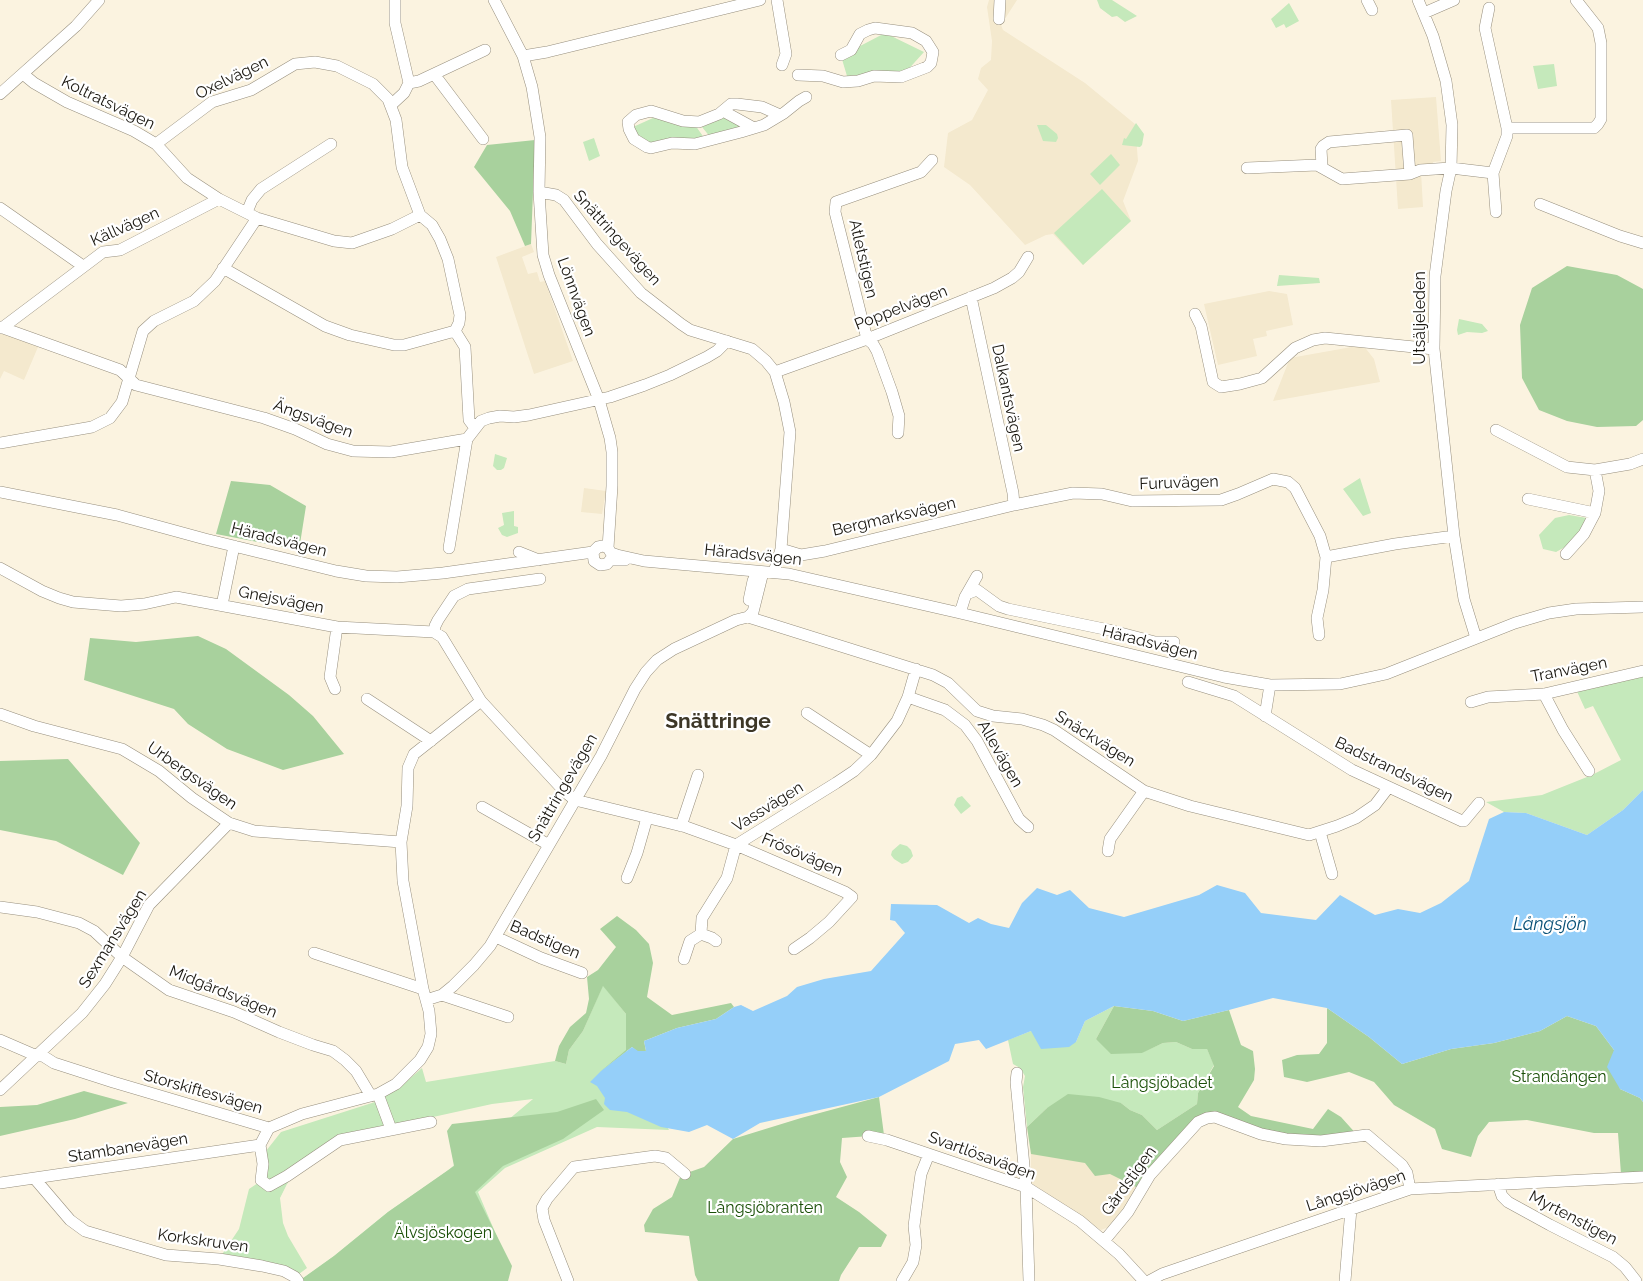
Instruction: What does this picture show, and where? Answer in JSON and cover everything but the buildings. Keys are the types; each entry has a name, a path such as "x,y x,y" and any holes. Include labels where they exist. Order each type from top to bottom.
{"street":[{"path":"0,94 76,26 99,0"},
{"path":"391,105 404,93 409,83 395,22 395,0"},
{"name":"Lönnvägen","path":"494,0 523,56 531,81 540,137 539,192 543,255 548,276 599,400 607,426 612,452 612,486 603,553"},
{"path":"523,56 547,52 760,0"},
{"path":"777,0 786,54 782,65"},
{"path":"999,19 1000,0"},
{"name":"Utsäljeleden","path":"1418,0 1433,36 1446,80 1452,125 1451,168 1446,191 1435,276 1434,349 1454,536 1464,599 1476,638"},
{"path":"1424,13 1454,0"},
{"path":"1507,128 1594,128 1601,119 1598,28 1576,0"},
{"path":"1489,8 1485,28 1507,128 1507,136 1493,173 1496,212"},
{"path":"798,75 823,76 844,82 858,81 874,76 901,77 927,67 931,63 933,52 926,41 912,33 875,28 860,34 851,50 841,55"},
{"path":"409,83 434,74 485,50"},
{"name":"Oxelvägen","path":"156,144 212,102 251,90 294,64 316,62 345,70 373,84 384,94 391,105 397,125 402,167 420,215 432,225 448,259 460,315 455,331"},
{"name":"Koltratsvägen","path":"23,74 34,83 67,102 126,127 156,144 187,178 219,199 252,215 334,241 352,243 392,229 420,215"},
{"path":"434,74 483,139"},
{"path":"780,115 762,107 731,104 723,111 709,118 695,122 683,121 651,111 636,115 628,122 631,135 646,147 651,148 672,143 694,144 764,125 780,115 799,101 806,97"},
{"path":"723,111 754,128"},
{"path":"695,122 709,140"},
{"path":"1322,166 1322,146 1329,142 1407,135 1410,174"},
{"path":"0,443 92,427 110,418 122,402 143,330 154,321 194,302 214,280 223,268 252,215 252,200 261,190 331,144"},
{"name":"Atletstigen","path":"867,339 835,212 836,202 921,172 932,160"},
{"path":"1248,168 1316,164 1342,179 1410,174 1420,170 1451,168 1493,173"},
{"name":"Snättringevägen","path":"425,995 442,995 474,965 496,937 602,756 635,689 650,667 674,649 736,620 748,617 753,612 765,572 782,549 790,432 775,372 766,360 752,349 690,330 647,297 597,244 564,200 556,195 539,192"},
{"name":"Källvägen","path":"1,328 103,252 120,250 219,199"},
{"path":"1540,204 1613,234 1643,243"},
{"path":"0,208 83,266"},
{"name":"Poppelvägen","path":"775,372 867,339 971,298 1012,278 1019,272 1028,258"},
{"path":"223,268 325,326 350,335 394,345 404,345 455,331 465,347 469,420 475,428"},
{"name":"Dalkantsvägen","path":"971,298 1014,505"},
{"path":"1195,314 1200,326 1213,382 1216,386 1221,387 1262,378 1294,348 1312,340 1325,338 1434,349"},
{"name":"Ängsvägen","path":"1,328 120,370 136,385 264,418 295,429 327,444 353,451 391,452 467,439"},
{"path":"867,339 872,344 888,378 898,416 898,433"},
{"path":"449,548 467,439 481,422 489,418 529,415 599,400 645,386 712,354 727,342"},
{"path":"1496,430 1567,467 1595,470 1630,464 1643,459"},
{"path":"1566,554 1584,534 1595,514 1599,491 1595,470"},
{"name":"Furuvägen","path":"1014,505 1082,492 1102,494 1132,502 1221,500 1273,479 1288,482 1295,488 1320,536 1326,557 1323,590 1317,618 1319,635"},
{"name":"Häradsvägen","path":"0,492 117,515 234,546 366,576 422,576 603,553 644,561 806,577 1224,678 1270,685 1340,684 1392,671 1530,618 1560,611 1643,607"},
{"path":"1528,499 1595,514"},
{"name":"Bergmarksvägen","path":"782,549 801,555 1014,505"},
{"path":"1326,557 1395,544 1454,536"},
{"path":"222,605 234,546"},
{"path":"519,552 539,560"},
{"path":"487,567 498,556"},
{"name":"Gnejsvägen","path":"0,568 42,591 73,602 121,606 176,597 337,627 434,632"},
{"path":"960,613 963,601 977,576"},
{"path":"434,632 434,626 454,596 468,589 540,580"},
{"name":"Häradsvägen","path":"968,593 977,590 999,606 1008,609 1109,630 1155,642 1174,642"},
{"name":"Snäckvägen","path":"748,617 940,678 948,683 972,708 983,714 1030,721 1054,730 1144,791 1190,806 1310,835 1350,820 1368,810 1380,800 1388,788"},
{"path":"335,688 330,677 337,627"},
{"name":"Frösövägen","path":"434,632 442,638 482,701 564,791 575,800 681,826 736,845 845,892 852,897 830,922 794,949"},
{"name":"Vassvägen","path":"702,934 702,918 727,878 736,845 836,783 871,755 896,721 908,697 916,669"},
{"name":"Tranvägen","path":"1471,702 1488,697 1544,694 1643,671"},
{"name":"Badstrandsvägen","path":"1188,682 1234,696 1352,770 1462,821 1479,803"},
{"path":"1265,716 1270,685"},
{"path":"1544,694 1563,730 1589,771"},
{"name":"Allevägen","path":"908,697 945,710 965,724 977,741 1019,819 1028,827"},
{"path":"367,699 431,741 482,701"},
{"path":"806,713 871,755"},
{"name":"Urbergsvägen","path":"0,714 34,726 122,749 159,771 192,798 228,823 254,831 401,842"},
{"name":"Storskiftesvägen","path":"0,1040 37,1056 43,1056 54,1062 113,1082 269,1128 302,1114 375,1095 404,1077 420,1060 430,1040 431,1026 406,900 401,842 407,806 408,768 414,754 431,741"},
{"path":"681,826 698,775"},
{"path":"1108,851 1110,839 1144,791"},
{"path":"482,807 549,845"},
{"path":"628,878 647,818"},
{"name":"Sexmansvägen","path":"0,1090 82,1013 96,997 122,957 149,905 228,823"},
{"path":"1320,832 1332,874"},
{"name":"Midgårdsvägen","path":"0,907 37,912 79,923 94,931 122,957 148,976 178,994 234,1012 279,1032 333,1051 356,1071 375,1095 391,1129"},
{"path":"684,959 690,941 702,934 716,941"},
{"name":"Badstigen","path":"496,937 541,958 582,973"},
{"path":"314,953 425,995"},
{"path":"442,995 508,1018"},
{"path":"1017,1073 1016,1082 1026,1187 1028,1281"},
{"name":"Gårdstigen","path":"1104,1241 1128,1212 1150,1175 1198,1122 1207,1118 1215,1117 1261,1134 1286,1140 1321,1141 1367,1135 1402,1165 1407,1173 1410,1188"},
{"path":"269,1128 260,1145 263,1164 261,1180 269,1186 306,1164 340,1140 431,1122"},
{"name":"Svartlösavägen","path":"868,1136 887,1140 1026,1187 1067,1212 1104,1241 1144,1281"},
{"name":"Stambanevägen","path":"0,1183 260,1145"},
{"path":"902,1281 913,1262 916,1245 914,1226 921,1174 929,1154"},
{"path":"568,1281 544,1220 542,1208 547,1199 574,1167 655,1156 666,1158 685,1174"},
{"name":"Långsjövägen","path":"1149,1281 1162,1274 1410,1188 1643,1178"},
{"name":"Korkskruven","path":"35,1179 70,1220 85,1232 166,1255 219,1259 284,1271 296,1277 298,1281"},
{"name":"Myrtenstigen","path":"1498,1184 1502,1196 1508,1202 1613,1257 1625,1267 1636,1281"},
{"path":"1345,1281 1352,1208"}],"shaded area":[{"path":"989,0 1017,0 1001,25 1003,30 1085,83 1135,124 1138,161 1123,201 1131,221 1083,265 1053,234 1046,235 1025,245 970,185 944,167 948,133 972,120 988,90 978,79 981,68 991,60 992,41 987,7"},
{"path":"1436,97 1441,161 1433,162 1432,171 1421,172 1423,207 1398,209 1391,100"},
{"path":"531,244 534,252 522,257 528,274 537,272 540,282 545,281 573,361 534,374 496,257"},
{"path":"1269,291 1287,294 1293,325 1266,331 1267,336 1253,339 1257,356 1218,365 1204,304"},
{"path":"0,332 38,347 24,380 4,371 0,379"},
{"path":"1363,345 1374,359 1380,382 1273,401 1290,358"},
{"path":"584,488 606,491 602,514 581,512"},
{"path":"1036,1149 1145,1172 1132,1200 1111,1226 1101,1230 1031,1183 1031,1154"}],"green space":[{"path":"1097,0 1112,0 1137,16 1125,22 1117,16 1112,17 1100,8"},
{"path":"1289,3 1299,21 1286,28 1284,24 1276,28 1271,19"},
{"path":"885,33 924,52 905,73 847,76 841,56"},
{"path":"1554,64 1557,86 1538,89 1533,66"},
{"path":"727,116 747,127 711,138 702,127"},
{"path":"653,118 695,125 705,139 657,146 634,136 633,127"},
{"path":"1136,123 1144,134 1142,145 1140,147 1122,145 1124,138 1126,139"},
{"path":"1037,125 1046,125 1057,134 1056,142 1043,141"},
{"path":"594,138 600,156 589,161 583,142"},
{"path":"535,140 531,244 525,246 510,211 474,167 487,145"},
{"path":"1111,154 1120,165 1100,185 1090,174"},
{"path":"1102,189 1131,221 1083,265 1054,233"},
{"path":"1567,266 1617,275 1643,289 1643,420 1636,426 1597,427 1567,421 1539,410 1522,378 1520,325 1532,288"},
{"path":"1279,275 1319,278 1320,283 1277,286"},
{"path":"1459,319 1482,324 1488,331 1482,333 1467,332 1458,335"},
{"path":"495,454 507,458 504,468 501,470 497,470 493,466"},
{"path":"1360,478 1371,513 1363,516 1343,489"},
{"path":"231,481 270,485 306,506 299,550 216,534"},
{"path":"514,511 514,526 518,527 518,533 507,537 502,535 498,528 504,525 502,513"},
{"path":"1569,515 1587,518 1574,542 1556,552 1543,549 1539,535 1555,518"},
{"path":"198,636 226,649 289,695 313,716 344,754 283,770 227,749 188,724 174,709 84,680 90,638 136,642"},
{"path":"1643,671 1643,790 1623,810 1587,835 1526,813 1504,812 1486,802 1542,795 1592,775 1621,760 1593,706 1585,709 1575,687"},
{"path":"68,759 140,843 123,875 56,841 0,830 0,761"},
{"path":"962,796 971,806 961,814 954,805 957,798"},
{"path":"900,844 907,846 913,856 908,862 902,864 891,855 892,851"},
{"path":"617,916 636,930 649,944 653,963 647,997 672,1015 731,1003 734,1007 716,1019 677,1028 644,1041 646,1051 638,1052 632,1047 601,1071 626,1050 626,1014 603,986 583,1031 569,1050 566,1064 555,1061 559,1046 570,1027 586,1013 589,999 587,977 598,970 616,947 600,929"},
{"path":"603,985 626,1014 626,1050 642,1084 669,1130 597,1127 505,1168 478,1192 509,1265 299,1281 334,1256 388,1212 446,1172 533,1099 492,1104 338,1138 299,1168 287,1184 280,1198 283,1223 288,1236 307,1268 295,1277 221,1256 239,1229 249,1189 258,1183 266,1151 281,1132 375,1102 399,1088 422,1068 426,1082 555,1061 566,1064 569,1050 583,1031"},
{"name":"Långsjöbadet","path":"1114,1006 1096,1039 1141,1053 1163,1043 1176,1042 1192,1049 1207,1049 1214,1065 1198,1093 1197,1104 1157,1130 1142,1115 1130,1110 1121,1103 1047,1108 1027,1127 1023,1087 1025,1076 1020,1068 1013,1064 1008,1040 1031,1031 1076,1042 1085,1021"},
{"path":"1114,1006 1153,1011 1183,1021 1229,1010 1241,1045 1253,1051 1255,1069 1254,1080 1238,1107 1251,1116 1313,1129 1328,1109 1341,1117 1359,1137 1323,1141 1201,1117 1138,1188 1110,1174 1095,1176 1085,1163 1031,1154 1027,1127 1047,1108 1068,1094 1099,1097 1121,1103 1130,1110 1142,1115 1157,1130 1197,1104 1198,1093 1214,1066 1207,1049 1192,1049 1176,1042 1163,1043 1142,1053 1111,1054 1096,1039"},
{"name":"Strandängen","path":"1327,1008 1369,1037 1402,1064 1451,1049 1494,1043 1540,1031 1567,1016 1596,1026 1614,1050 1620,1089 1640,1098 1643,1102 1643,1173 1621,1174 1618,1133 1594,1133 1527,1120 1489,1122 1478,1136 1471,1157 1442,1149 1435,1129 1394,1105 1374,1082 1349,1072 1307,1082 1284,1077 1282,1060 1297,1055 1319,1054 1327,1043"},
{"path":"84,1091 128,1103 75,1119 0,1136 0,1107 37,1105"},
{"name":"Långsjöbranten","path":"879,1097 884,1135 842,1138 840,1162 847,1177 836,1197 859,1212 887,1235 881,1247 859,1247 839,1281 698,1281 695,1275 689,1236 645,1232 644,1225 653,1209 672,1197 681,1175 704,1167 733,1139"},
{"name":"Älvsjöskogen","path":"596,1099 604,1110 563,1139 503,1166 475,1192 512,1266 508,1281 299,1281 334,1256 388,1212 454,1166 447,1131 452,1124 557,1112"}],"water":[{"name":"Långsjön","path":"1643,790 1643,1102 1640,1098 1620,1089 1607,1067 1614,1050 1596,1026 1567,1016 1540,1031 1494,1043 1451,1049 1402,1064 1369,1037 1327,1008 1273,998 1183,1021 1153,1011 1114,1006 1085,1021 1076,1042 1069,1047 1041,1049 1031,1031 986,1049 979,1040 955,1044 949,1061 879,1097 760,1123 733,1139 707,1125 689,1132 661,1127 627,1112 610,1110 604,1104 605,1098 597,1086 590,1082 632,1047 638,1051 646,1051 644,1041 677,1028 716,1019 734,1007 741,1005 753,1011 787,996 797,987 824,979 871,971 905,933 895,921 890,920 891,904 937,905 969,923 978,918 991,924 1009,928 1022,903 1037,888 1057,895 1070,890 1089,908 1124,917 1199,895 1217,885 1245,893 1261,913 1316,920 1340,895 1375,915 1398,909 1420,913 1441,903 1469,881 1489,819 1504,812 1526,813 1587,835 1623,810"}],"district":[{"name":"Snättringe","path":"718,722"}]}
